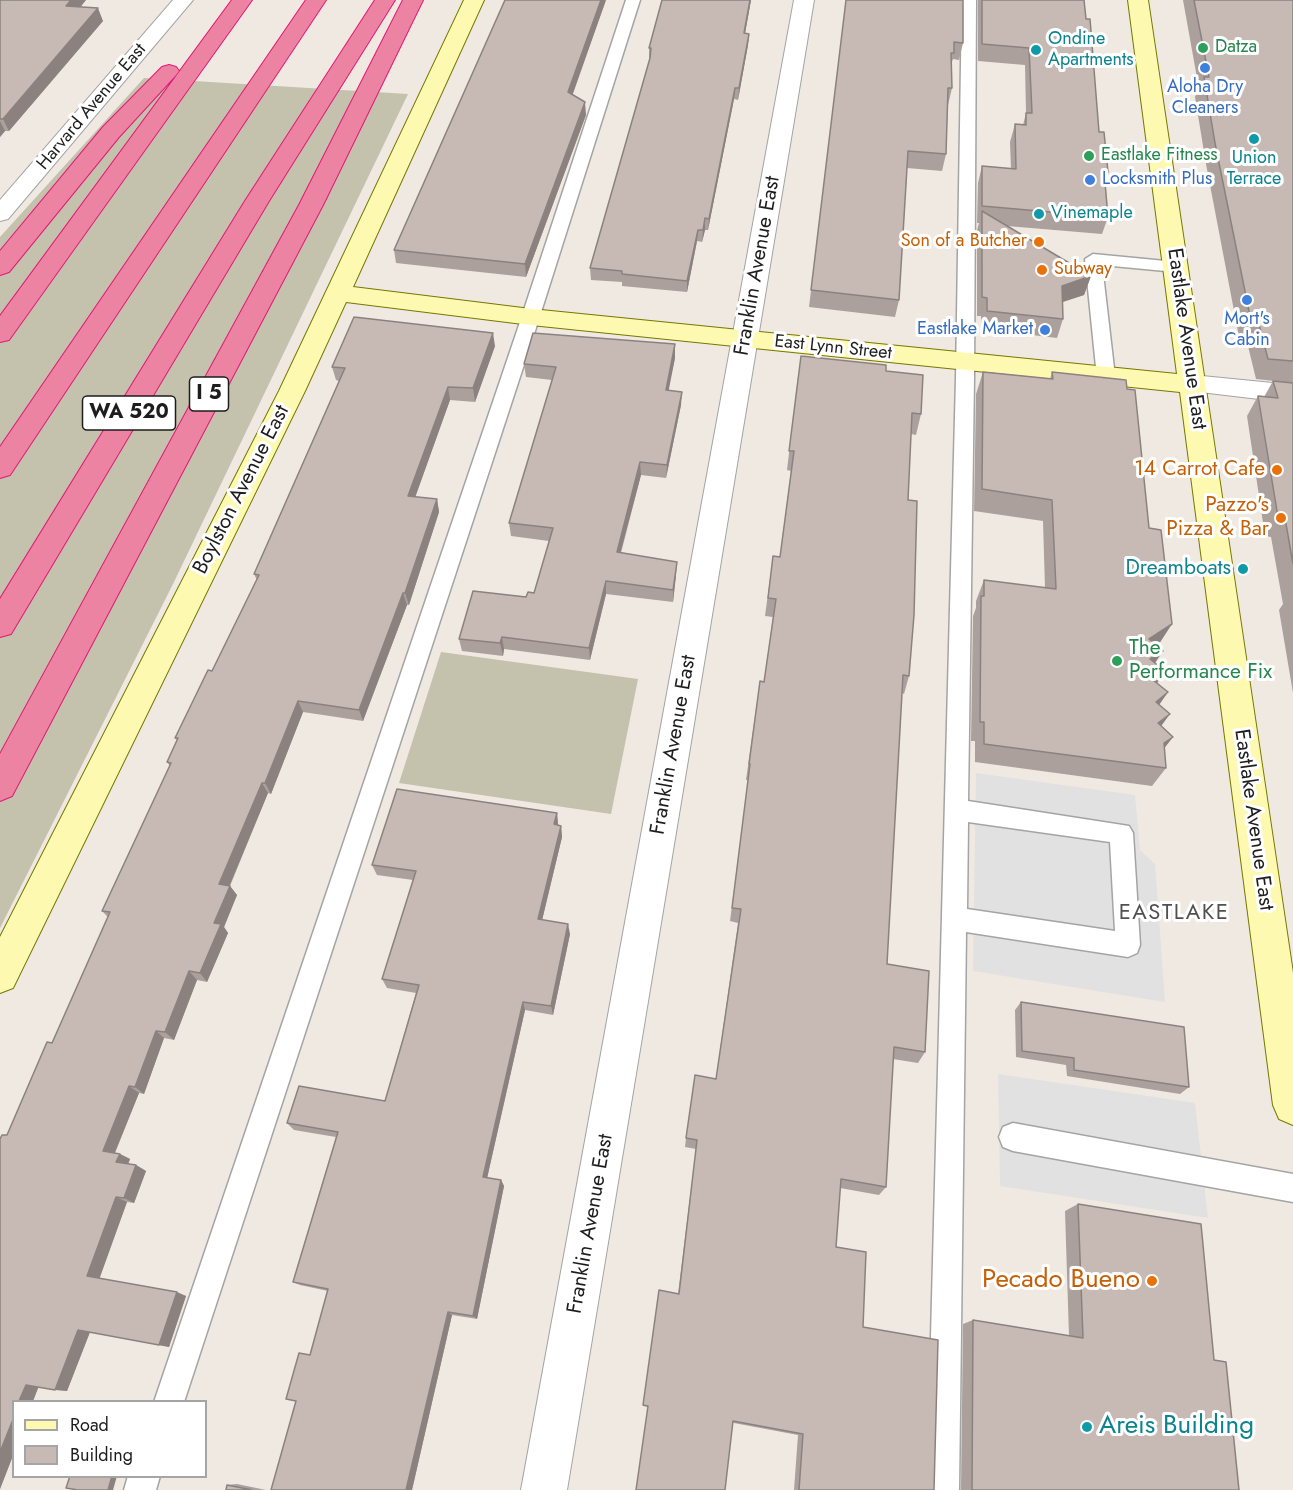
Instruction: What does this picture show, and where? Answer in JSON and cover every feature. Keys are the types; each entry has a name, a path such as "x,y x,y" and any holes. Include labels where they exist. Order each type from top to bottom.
{"highway":[{"path":"0,267 111,132 237,0"},
{"path":"0,334 242,0"},
{"path":"0,468 316,0"},
{"name":"WA 520","path":"0,625 257,201 385,0"},
{"name":"I 5","path":"0,786 311,205 413,0"}],"street":[{"name":"Harvard Avenue East","path":"3,206 183,0"},
{"name":"Boylston Avenue East","path":"0,975 292,391 474,0"},
{"name":"Franklin Avenue East","path":"544,1490 804,0"},
{"name":"Eastlake Avenue East","path":"1138,0 1293,1105"},
{"name":"East Lynn Street","path":"337,293 531,317 965,363 1293,394"}],"lane":[{"path":"170,1400 531,317 633,0"},
{"path":"943,1490 965,363 969,0"},
{"path":"1106,376 1093,259 1176,267"},
{"path":"955,919 1128,945 1121,833 957,810"},
{"path":"1013,1137 1293,1188"}],"shaded area":[{"path":"144,78 408,94 173,584 0,928 0,237"},
{"path":"441,652 638,679 611,814 399,783"},
{"path":"976,773 1135,795 1140,850 1155,864 1165,1002 973,971"},
{"path":"998,1074 1195,1103 1208,1218 1000,1186"}],"building":[{"path":"0,0 71,0 66,6 98,8 3,119 0,119"},
{"path":"505,0 601,0 568,92 585,102 525,264 394,250"},
{"path":"662,0 750,0 744,33 749,34 739,88 735,88 709,219 705,218 703,230 698,230 687,281 590,268 650,58 651,48 649,48"},
{"path":"846,0 963,0 963,43 954,42 954,53 951,53 952,88 948,88 946,154 908,151 899,300 811,290"},
{"path":"982,0 1084,0 1086,19 1090,19 1099,132 1104,132 1108,172 1104,171 1108,217 982,206 982,166 1016,169 1015,124 1026,125 1026,113 1032,113 1029,48 982,44"},
{"path":"1194,0 1293,0 1293,361 1268,359 1257,317 1250,316 1215,143 1204,77 1209,77"},
{"path":"982,211 1091,276 1062,286 1063,319 987,311 987,298 982,297"},
{"path":"354,317 493,333 473,388 448,387 408,496 437,499 405,593 403,593 359,710 298,701 265,783 262,783 219,884 230,886 214,923 221,924 200,973 189,971 165,1032 156,1031 135,1087 129,1086 103,1151 120,1154 116,1162 136,1165 124,1198 116,1197 87,1276 177,1292 159,1345 78,1330 55,1390 26,1385 19,1400 12,1400 12,1422 0,1452 0,1139 2,1135 7,1135 47,1042 52,1043 110,912 102,911 171,763 167,762 178,738 175,738 208,670 212,671 259,575 254,574 345,368 332,367"},
{"path":"533,333 675,344 666,390 682,392 667,465 640,462 617,552 677,562 673,590 606,581 589,648 502,637 500,643 459,639 473,591 526,597 528,592 534,593 553,528 509,523 556,367 524,364"},
{"path":"801,356 886,365 886,371 923,375 921,414 912,413 908,500 917,501 914,615 909,676 903,675 887,964 929,971 925,1052 894,1047 886,1187 841,1179 836,1247 866,1252 863,1327 938,1340 934,1490 799,1490 803,1434 733,1421 725,1490 636,1490 648,1406 643,1405 659,1290 679,1294 697,1140 686,1138 695,1075 716,1079 741,909 732,908 760,681 764,682 776,599 768,598 773,556 780,557 794,451 789,451"},
{"path":"983,372 1053,379 1052,372 1126,380 1127,389 1135,390 1149,528 1161,530 1172,624 1149,639 1163,651 1150,659 1165,671 1153,680 1168,692 1156,702 1170,714 1158,723 1173,737 1164,743 1166,768 984,744 984,722 980,722 981,596 984,596 984,580 1056,589 1052,500 982,489"},
{"path":"1273,381 1293,383 1293,564 1285,518 1278,517 1258,396 1278,398"},
{"path":"397,789 557,813 554,824 561,826 538,919 568,924 551,1006 523,1002 483,1177 501,1180 473,1316 448,1312 406,1490 271,1490 296,1401 286,1399 299,1353 310,1355 328,1289 293,1282 338,1132 287,1123 299,1086 385,1101 419,985 382,979 416,871 372,865"},
{"path":"1021,1002 1184,1027 1189,1087 1074,1070 1074,1058 1022,1051"},
{"name":"Areis Building","path":"1078,1204 1201,1224 1214,1360 1226,1362 1239,1490 972,1490 973,1320 1083,1338"},
{"path":"69,1478 111,1478 108,1490 66,1488"},
{"path":"227,1485 252,1490 226,1490"}],"place":[{"name":"Datza","path":"1203,48"},
{"name":"Ondine Apartments","path":"1036,50"},
{"name":"Aloha Dry Cleaners","path":"1205,68"},
{"name":"Union Terrace","path":"1254,139"},
{"name":"Eastlake Fitness","path":"1089,156"},
{"name":"Locksmith Plus","path":"1090,180"},
{"name":"Vinemaple","path":"1039,214"},
{"name":"Son of a Butcher","path":"1039,242"},
{"name":"Subway","path":"1042,270"},
{"name":"Mort's Cabin","path":"1247,300"},
{"name":"Eastlake Market","path":"1045,330"},
{"name":"14 Carrot Cafe","path":"1277,470"},
{"name":"Pazzo's Pizza & Bar","path":"1281,518"},
{"name":"Dreamboats","path":"1243,569"},
{"name":"The Performance Fix","path":"1117,661"},
{"name":"Pecado Bueno","path":"1152,1281"},
{"name":"Areis Building","path":"1087,1427"}],"district":[{"name":"EASTLAKE","path":"1174,914"}]}
